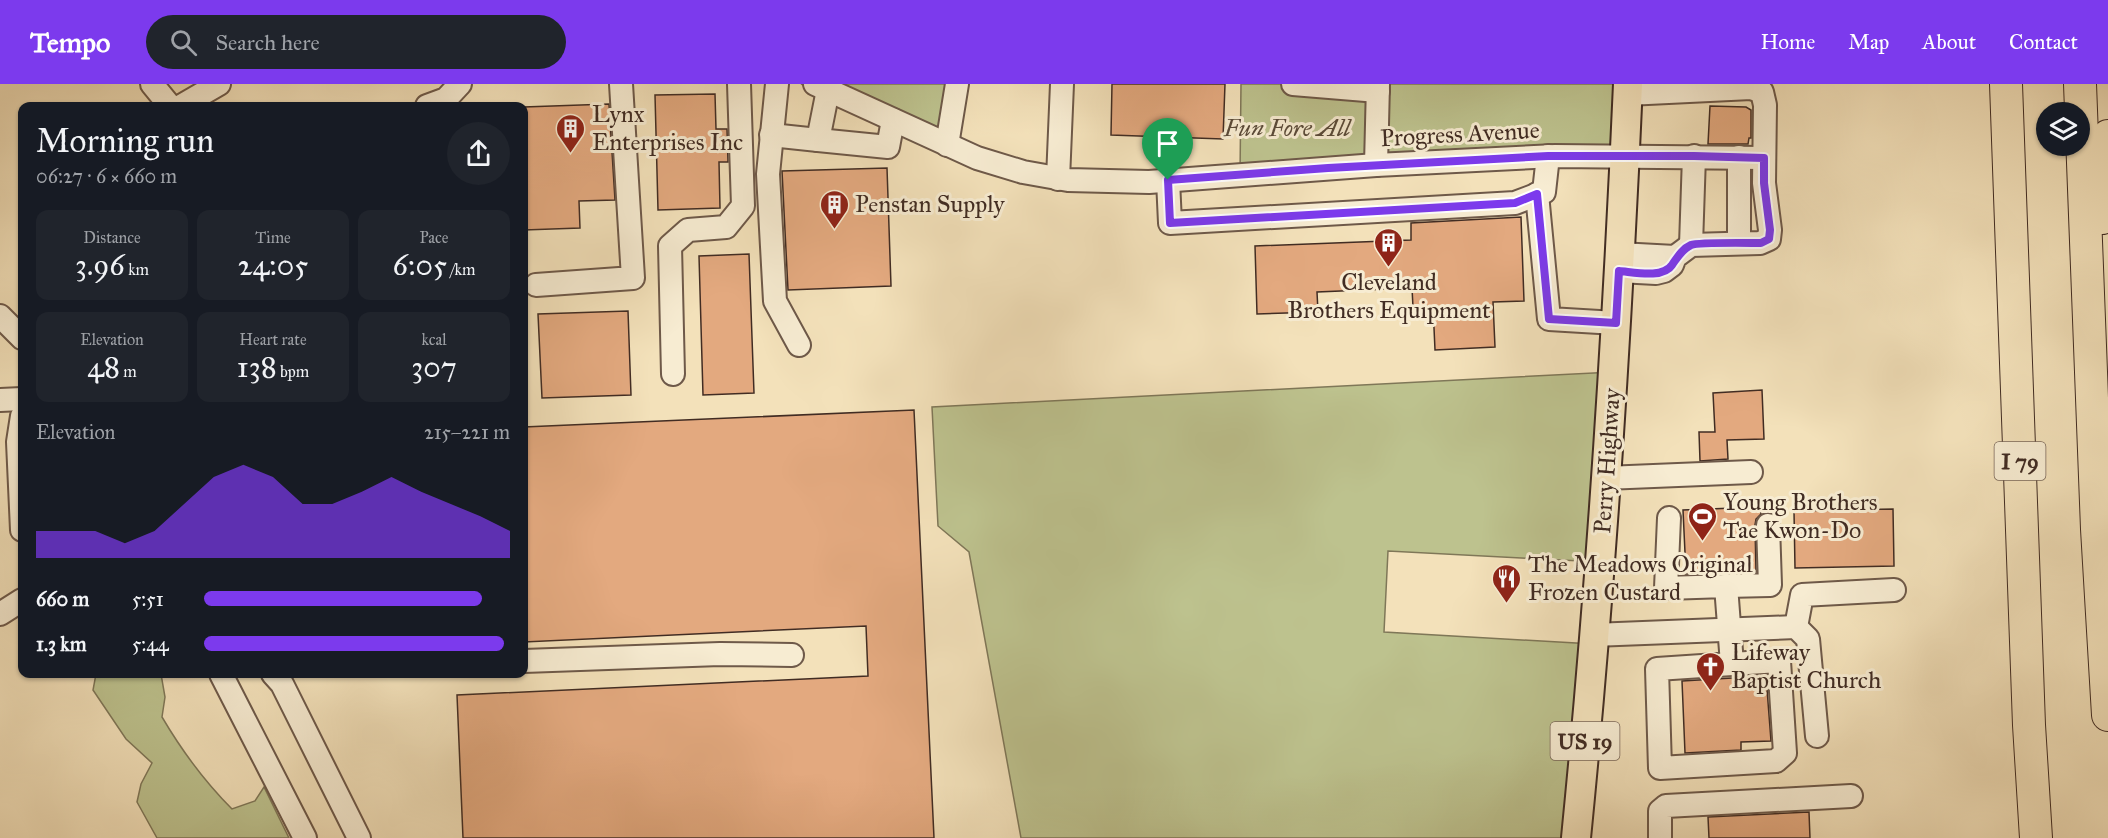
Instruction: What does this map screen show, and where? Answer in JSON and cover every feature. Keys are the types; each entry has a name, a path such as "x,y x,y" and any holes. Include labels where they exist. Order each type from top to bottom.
{"highway":[{"name":"I 79","path":"2006,84 2029,725 2036,838"},
{"path":"2080,84 2093,435 2108,714"},
{"path":"2093,435 2108,136"}],"main road":[{"name":"Perry Highway","path":"1576,838 1616,323 1628,89"}],"street":[{"path":"152,84 167,102"},
{"path":"438,102 446,99 460,84"},
{"path":"536,285 633,278 621,84"},
{"path":"673,374 670,246 688,230 726,227 743,206 740,84"},
{"path":"777,84 768,174 775,301 800,345"},
{"path":"947,145 957,84"},
{"path":"1058,179 1062,84"},
{"path":"1293,84 1378,88 1376,165"},
{"path":"187,102 212,86"},
{"path":"818,140 821,87"},
{"name":"Progress Avenue","path":"821,87 947,145 1000,166 1058,179 1094,182 1168,180 1376,165 1548,156 1764,158"},
{"path":"1628,89 1751,88 1762,92 1766,105 1764,183 1769,239 1761,243 1739,243 1683,251"},
{"path":"771,135 888,147 893,120"},
{"path":"1168,180 1170,223 1515,203 1544,192 1548,156"},
{"path":"1619,263 1660,272 1670,268 1683,251 1694,156"},
{"path":"1739,157 1739,243"},
{"path":"1537,194 1549,319 1616,323"},
{"path":"0,316 18,334"},
{"path":"0,400 18,399"},
{"path":"9,453 18,506"},
{"path":"1605,478 1751,472"},
{"path":"1669,518 1666,588 1770,585 1768,525"},
{"path":"1726,586 1732,664"},
{"path":"1796,627 1802,595 1894,590"},
{"path":"0,614 18,603"},
{"path":"1593,635 1796,627 1808,639 1817,736"},
{"path":"528,661 720,654 792,655"},
{"path":"1779,661 1785,753 1776,761 1660,768 1657,669 1732,664 1779,661"},
{"path":"226,678 304,838"},
{"path":"277,678 282,684 359,838"},
{"path":"1660,838 1660,811 1666,806 1851,796"}],"green space":[{"path":"801,84 957,84 947,145"},
{"name":"Fun Fore All","path":"1241,84 1628,84 1625,156 1240,175"},
{"path":"1613,372 1599,562 1388,551 1384,632 1593,644 1576,838 1021,838 969,552 938,526 932,407"},
{"path":"95,678 162,678 165,697 162,717 177,742 212,788 232,809 255,801 264,787 289,838 157,838 137,802 141,784 152,763 126,739 93,690"}],"building":[{"path":"1112,84 1225,84 1223,139 1111,135"},
{"path":"715,94 716,129 727,129 728,162 719,162 720,208 658,210 655,95"},
{"name":"Lynx Enterprises Inc","path":"609,104 615,200 579,201 580,228 528,230 528,107"},
{"path":"1710,106 1746,107 1751,110 1751,138 1748,144 1708,144"},
{"name":"Penstan Supply","path":"887,168 891,286 788,290 782,171"},
{"name":"Cleveland Brothers Equipment","path":"1521,217 1524,301 1493,302 1495,347 1435,350 1433,306 1413,307 1412,288 1317,292 1318,312 1257,314 1255,246 1411,240 1411,223"},
{"path":"749,254 754,393 703,395 699,256"},
{"path":"628,311 631,395 542,398 538,314"},
{"path":"1762,390 1764,439 1727,440 1728,459 1700,461 1699,432 1715,432 1713,393"},
{"path":"914,410 934,838 463,838 457,695 868,676 866,626 528,642 528,427"},
{"path":"1760,507 1761,514 1756,519 1755,525 1756,572 1686,574 1683,510"},
{"path":"1893,509 1894,566 1795,568 1794,511"},
{"path":"1766,676 1771,741 1741,742 1741,750 1685,753 1682,681"},
{"path":"1809,812 1810,838 1709,838 1708,817"}],"place":[{"name":"Lynx Enterprises Inc","path":"571,154"},
{"name":"Penstan Supply","path":"834,230"},
{"name":"Cleveland Brothers Equipment","path":"1389,268"},
{"name":"Young Brothers Tae Kwon-Do","path":"1702,542"},
{"name":"The Meadows Original Frozen Custard","path":"1507,604"},
{"name":"Lifeway Baptist Church","path":"1710,692"}],"route":[{"path":"1548,156 1764,158 1764,183 1770,230 1769,239 1761,243 1691,245 1675,257 1670,268 1660,272 1619,271 1616,323 1549,319 1537,194 1515,203 1170,223 1168,180 1328,168 1548,156"}]}
